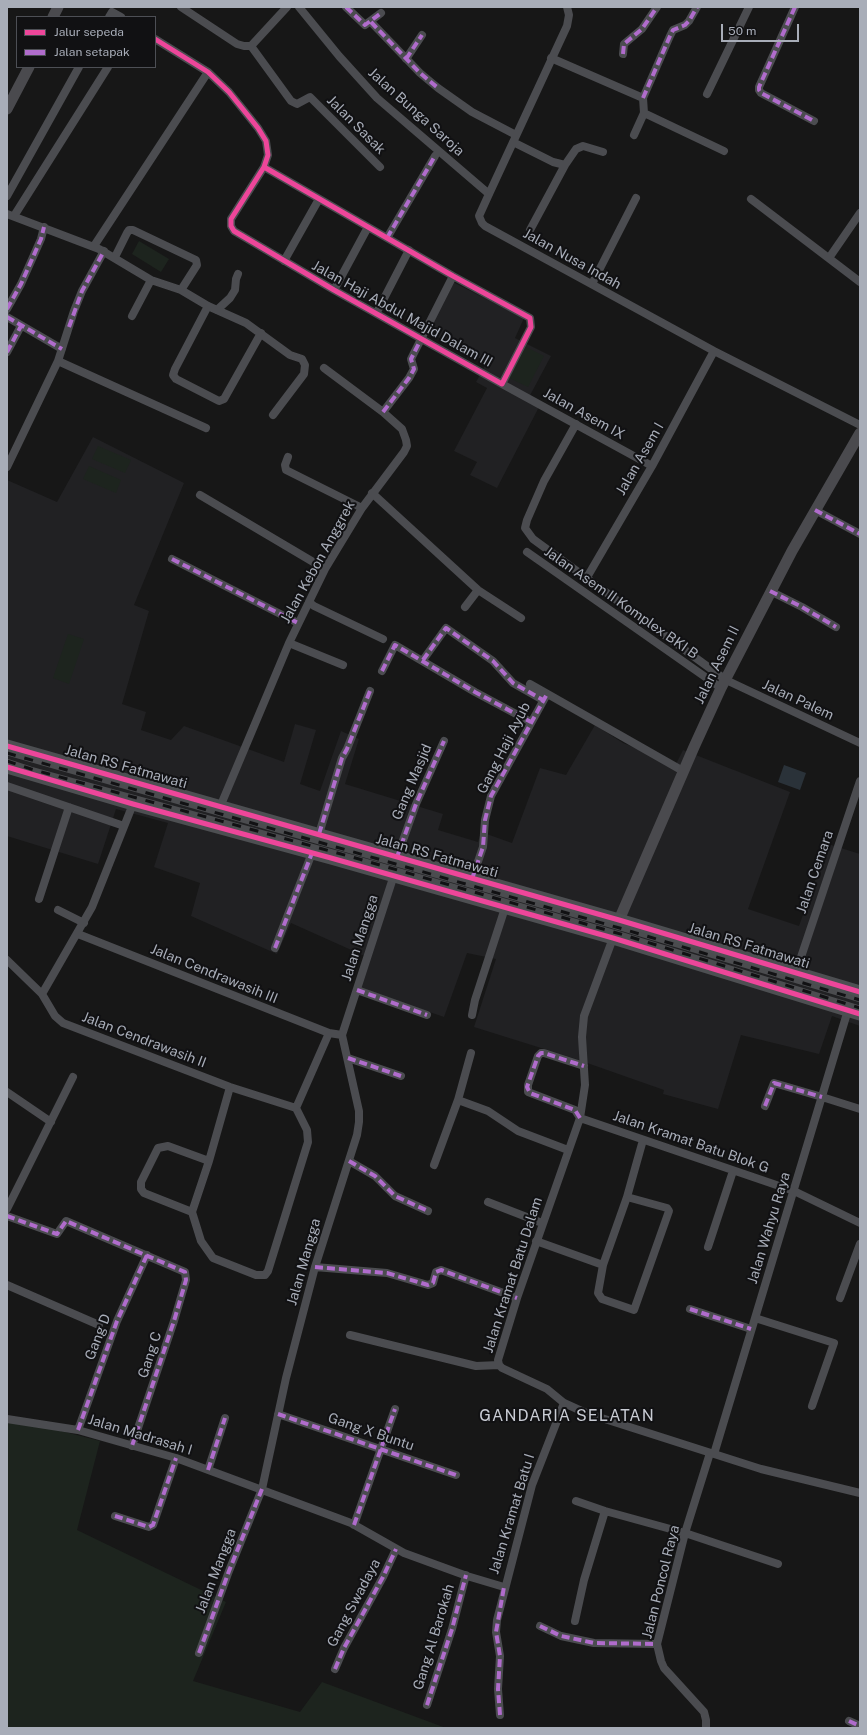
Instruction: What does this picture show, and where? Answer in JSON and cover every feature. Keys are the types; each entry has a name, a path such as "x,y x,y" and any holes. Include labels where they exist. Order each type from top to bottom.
{"main road":[{"name":"Jalan RS Fatmawati","path":"7,746 619,920 860,992"},
{"path":"7,767 133,804 304,850 613,938 854,1012"},
{"path":"304,850 302,843 309,831"}],"street":[{"path":"54,16 58,7"},
{"path":"181,7 237,44 244,46 251,46 287,7"},
{"name":"Jalan Bunga Saroja","path":"299,7 339,56 377,98 489,194"},
{"path":"346,7 367,25 381,13"},
{"name":"Jalan Nusa Indah","path":"567,7 569,15 567,26 479,216 485,226 714,351 860,425"},
{"path":"623,54 624,44 642,29 657,7"},
{"path":"634,135 644,113 642,98 670,36 673,30 686,25 690,21 697,7"},
{"path":"707,94 748,7"},
{"path":"795,7 759,90 761,93 814,120"},
{"path":"109,16 112,12 119,16"},
{"path":"371,22 420,73 472,112 554,162 565,164"},
{"path":"406,59 422,35"},
{"path":"156,40 208,72 229,92 258,128 268,147 268,155 264,167"},
{"name":"Jalan Sasak","path":"251,46 291,101 298,104 310,97 380,167"},
{"path":"551,58 642,98"},
{"path":"7,109 28,68"},
{"path":"7,196 78,68"},
{"path":"107,68 11,215 94,246 115,257 151,280 180,290 208,306 246,324 261,333 290,355 302,359 305,365 304,374 273,415"},
{"path":"94,246 208,72"},
{"path":"644,113 724,151"},
{"path":"530,230 565,164 576,149 583,146 603,152"},
{"path":"387,238 435,156"},
{"name":"Jalan Haji Abdul Majid Dalam III","path":"264,167 453,276 530,318 531,328 502,384 422,337 334,290 234,231 230,222 231,218 264,167"},
{"path":"284,261 319,198"},
{"path":"592,284 636,198"},
{"path":"751,199 860,282"},
{"path":"829,258 860,213"},
{"path":"7,309 24,278 41,239 44,227"},
{"name":"Jalan Haji Abdul Majid Dalam III","path":"334,290 368,227"},
{"path":"115,257 127,233 131,230 196,260 197,264 180,290"},
{"name":"Jalan Haji Abdul Majid Dalam III","path":"376,312 409,250"},
{"path":"7,467 58,360 82,291 104,252"},
{"path":"217,310 230,298 235,290 238,274"},
{"name":"Jalan Haji Abdul Majid Dalam III","path":"422,337 453,276"},
{"path":"132,316 151,280"},
{"path":"208,306 175,369 174,375 176,379 219,401 224,399 261,333"},
{"path":"7,317 62,348"},
{"path":"7,352 21,326"},
{"path":"383,412 409,378 414,369 411,359 422,337"},
{"name":"Jalan Asem I","path":"586,579 652,466 714,351"},
{"path":"58,360 206,428"},
{"name":"Jalan Kebon Anggrek","path":"220,806 289,642 325,569 372,493 407,446 402,429 383,412 324,368"},
{"name":"Jalan Asem IX","path":"502,384 652,466"},
{"path":"576,424 544,481 525,528 533,539 724,684"},
{"name":"Jalan Asem II","path":"619,920 683,771 724,684 770,592 860,433"},
{"path":"288,457 285,465 286,470 362,508"},
{"path":"372,493 478,590 521,618"},
{"path":"200,495 325,569"},
{"path":"816,510 860,534"},
{"name":"Jalan Asem II Komplex BKI B","path":"526,552 724,684"},
{"path":"172,559 298,623"},
{"path":"465,607 478,590"},
{"path":"770,592 802,607 836,627"},
{"path":"309,602 314,606 383,639"},
{"path":"423,660 446,628 494,661 513,683 545,697 683,771"},
{"path":"289,642 343,665"},
{"path":"382,671 395,645 423,660 475,692 531,722"},
{"path":"530,684 545,697"},
{"name":"Jalan Palem","path":"724,684 860,743"},
{"path":"309,831 347,749 370,691"},
{"name":"Gang Haji Ayub","path":"472,879 483,847 485,820 491,796 545,697"},
{"name":"Gang Masjid","path":"397,857 416,804 444,741"},
{"name":"Jalan Cemara","path":"796,972 860,781"},
{"path":"7,786 124,826"},
{"path":"42,994 78,934 92,907 133,804"},
{"path":"39,899 69,807"},
{"path":"275,948 304,850"},
{"name":"Jalan Mangga","path":"199,1653 229,1571 262,1489 286,1378 315,1267 360,1122 348,1058 342,1035 394,876"},
{"path":"472,1015 475,1000 505,908"},
{"path":"58,910 84,923"},
{"name":"Jalan Cendrawasih III","path":"78,934 329,1033 342,1035"},
{"name":"Jalan Kramat Batu Dalam","path":"613,938 584,1016 582,1037 584,1090 580,1118 517,1298 498,1360 499,1365 502,1368 547,1389 564,1403 586,1413 761,1469 860,1493"},
{"name":"Jalan Cendrawasih II","path":"7,960 42,994 55,1016 63,1023 230,1087 296,1108"},
{"path":"357,990 427,1015"},
{"name":"Jalan Wahyu Raya","path":"712,1454 822,1097 854,1012"},
{"path":"230,1087 209,1161 192,1212 201,1241 213,1258 256,1275 265,1275 268,1271 308,1142 307,1130 296,1108 329,1033"},
{"path":"434,1165 458,1100 471,1053"},
{"name":"Jalan Kramat Batu Blok G","path":"584,1066 544,1053 541,1054 538,1056 527,1088 530,1094 575,1110 580,1118 794,1191 860,1222"},
{"path":"348,1058 401,1076"},
{"path":"7,1207 73,1077"},
{"path":"765,1106 774,1083 860,1109"},
{"path":"7,1092 51,1122"},
{"path":"458,1100 488,1111 518,1131 568,1150"},
{"path":"627,1197 667,1208 669,1211 634,1310 602,1299 599,1296 603,1265 627,1197 643,1140"},
{"path":"192,1212 144,1193 141,1182 158,1148 162,1146 168,1146 209,1161"},
{"path":"348,1161 375,1176 397,1197 428,1210"},
{"path":"708,1247 733,1171"},
{"path":"488,1202 542,1223"},
{"path":"7,1216 56,1234 66,1221 147,1255"},
{"path":"536,1242 603,1265"},
{"path":"840,1298 860,1244"},
{"name":"Gang C","path":"132,1446 174,1321 186,1280 184,1272 147,1255"},
{"name":"Gang D","path":"78,1430 117,1321 147,1255"},
{"path":"315,1267 387,1273 428,1285 433,1283 436,1272 441,1270 517,1298"},
{"path":"7,1285 99,1325"},
{"path":"690,1309 751,1329"},
{"path":"755,1318 834,1343 812,1406"},
{"path":"350,1335 476,1366 499,1365"},
{"name":"Jalan Kramat Batu I","path":"500,1715 498,1689 500,1656 496,1632 504,1587 532,1485 564,1403"},
{"path":"354,1525 395,1409"},
{"name":"Gang X Buntu","path":"278,1414 456,1475"},
{"path":"208,1470 225,1418"},
{"name":"Jalan Madrasah I","path":"7,1419 78,1430 176,1458 262,1489 354,1525 396,1549 466,1575 504,1587"},
{"name":"Jalan Poncol Raya","path":"706,1728 704,1712 664,1668 657,1644 685,1533 712,1454"},
{"path":"115,1516 149,1528 153,1525 176,1458"},
{"path":"576,1500 605,1511 685,1533 778,1564"},
{"path":"575,1621 584,1580 605,1511"},
{"name":"Gang Swadaya","path":"335,1669 344,1648 383,1577 396,1549"},
{"name":"Gang Al Barokah","path":"427,1705 452,1629 466,1575"},
{"path":"540,1626 561,1636 594,1643 657,1644"},
{"path":"849,1721 860,1726"}],"shaded area":[{"path":"139,241 169,259 161,272 132,254"},
{"path":"447,279 524,318 515,338 551,356 527,401 539,407 497,488 470,475 477,462 454,451 487,388 476,382 487,362 422,329"},
{"path":"522,345 544,356 528,387 507,377"},
{"path":"93,437 184,483 134,605 149,611 122,704 146,712 141,730 171,740 184,726 284,762 295,724 316,730 300,784 320,791 341,731 359,739 345,784 443,814 438,830 478,842 481,832 512,843 540,768 566,775 595,725 623,743 676,764 683,750 790,792 748,909 799,926 828,844 860,854 860,1026 832,1016 819,1054 741,1035 718,1109 663,1094 664,1090 573,1058 474,1027 496,959 467,953 444,1017 357,987 367,957 291,923 277,954 191,916 200,883 154,867 168,823 116,809 98,864 7,836 7,480 57,502"},
{"path":"98,446 131,460 125,473 92,459"},
{"path":"89,466 121,480 116,493 83,479"},
{"path":"68,634 84,639 69,684 53,678"},
{"path":"784,765 806,773 800,790 778,782"},
{"path":"7,1417 100,1441 77,1530 226,1602 193,1681 300,1712 322,1682 446,1728 7,1728"}],"railway":[{"path":"7,753 623,929 860,1000"},
{"path":"7,761 31,769 352,857 624,935 860,1008"}],"marked path":[{"path":"346,7 365,25 381,13"},
{"path":"623,54 624,44 642,29 657,7"},
{"path":"643,98 673,30 685,25 697,7"},
{"path":"795,7 759,90 761,93 814,121"},
{"path":"371,22 420,73 438,88"},
{"path":"406,59 422,35"},
{"path":"387,238 435,156"},
{"path":"7,309 21,284 41,239 44,227"},
{"path":"69,327 82,291 104,251"},
{"path":"7,317 62,349"},
{"path":"7,352 21,326"},
{"path":"383,412 409,378 414,369 411,359 422,337"},
{"path":"815,510 860,534"},
{"path":"172,559 298,623"},
{"path":"770,591 802,607 836,627"},
{"path":"423,660 446,628 493,661 513,683 543,700"},
{"path":"382,671 395,645 475,692 531,722"},
{"path":"319,834 342,758 370,691"},
{"path":"472,879 483,847 485,820 491,796 547,694"},
{"path":"397,857 416,804 444,741"},
{"path":"275,948 312,853"},
{"path":"357,990 427,1015"},
{"path":"580,1118 575,1110 530,1093 527,1087 538,1056 541,1053 584,1066"},
{"path":"348,1058 401,1076"},
{"path":"765,1106 774,1083 822,1097"},
{"path":"349,1161 375,1176 395,1196 428,1211"},
{"path":"7,1216 57,1234 66,1221 185,1272 186,1280 174,1321 132,1446"},
{"path":"78,1430 117,1321 147,1255"},
{"path":"315,1267 387,1273 428,1285 433,1283 436,1272 441,1270 517,1298"},
{"path":"690,1309 751,1329"},
{"path":"354,1525 395,1409"},
{"path":"278,1414 456,1475"},
{"path":"208,1470 225,1418"},
{"path":"115,1516 149,1527 153,1525 176,1458"},
{"path":"199,1653 229,1571 262,1489"},
{"path":"335,1669 344,1648 383,1577 396,1549"},
{"path":"427,1705 452,1629 466,1575"},
{"path":"500,1715 498,1689 500,1656 496,1632 504,1587"},
{"path":"540,1626 561,1636 594,1643 657,1644"},
{"path":"849,1721 860,1726"}],"cycle path":[{"path":"156,40 208,72 229,92 258,128 266,141 268,155 264,167"},
{"path":"264,167 453,276 530,318 531,327 502,384 334,290 234,231 231,226 231,219 264,167"},
{"path":"7,746 619,920 860,992"},
{"path":"7,767 133,804 331,858 613,938 860,1014"}],"district":[{"name":"GANDARIA SELATAN","path":"567,1416"}]}
